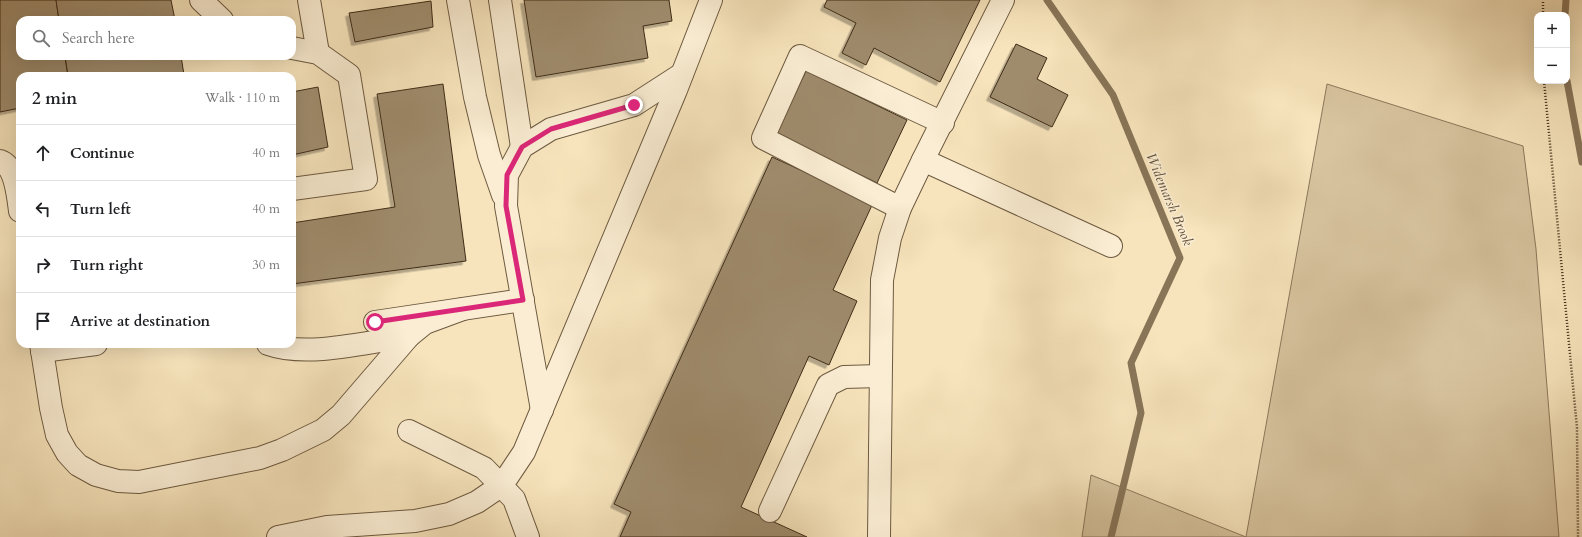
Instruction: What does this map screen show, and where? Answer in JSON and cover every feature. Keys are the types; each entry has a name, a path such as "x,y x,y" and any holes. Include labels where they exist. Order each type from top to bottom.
{"street":[{"path":"201,0 218,16"},
{"path":"309,0 318,53"},
{"path":"458,0 475,97 489,155 506,206 542,410"},
{"path":"500,0 522,147"},
{"path":"278,537 327,527 415,521 449,514 477,502 502,485 524,452 682,74 711,0"},
{"path":"879,537 882,280 890,238 900,208 1003,0"},
{"path":"296,49 318,53 349,75 366,179 296,189"},
{"path":"900,208 763,138 800,56 942,123"},
{"path":"506,206 507,175 522,147 551,129 634,105 682,74"},
{"path":"923,160 1111,246"},
{"path":"0,161 11,170 16,183"},
{"path":"375,322 523,300"},
{"path":"42,348 51,408 57,435 67,453 78,465 96,475 118,481 139,482 260,458 282,450 323,430 341,414 409,336 425,323 463,309"},
{"path":"283,348 298,350 321,349 409,336"},
{"path":"770,511 828,385 844,377 880,376"},
{"path":"409,431 484,468 514,499 528,537"}],"path":[{"path":"1542,12 1543,0"},
{"path":"1544,84 1577,428 1578,537"}],"shaded area":[{"path":"1327,84 1523,146 1536,249 1559,537 1246,537"},
{"path":"1091,475 1246,537 1082,537"}],"building":[{"path":"0,0 56,0 58,16 16,16 16,60 66,60 67,72 16,72 16,109 0,112"},
{"path":"56,0 171,0 174,16 58,16"},
{"path":"524,0 669,0 672,21 643,26 648,58 536,77"},
{"path":"827,0 980,0 940,82 874,48 866,65 842,53 856,23 824,7"},
{"path":"431,1 433,27 355,42 349,13"},
{"path":"1016,44 1047,58 1037,79 1068,95 1052,127 990,97"},
{"path":"66,60 182,60 184,72 67,72"},
{"path":"806,71 907,120 877,183 776,134"},
{"path":"443,84 466,261 296,283 296,222 395,207 377,94"},
{"path":"318,87 328,147 296,154 296,91"},
{"path":"772,157 873,203 833,290 857,301 829,365 809,356 741,507 807,537 620,537 631,512 614,504"}],"waterway":[{"name":"Widemarsh Brook","path":"1047,0 1113,95 1180,258 1131,363 1141,413 1111,537"},
{"path":"1565,12 1566,0"},
{"path":"1568,84 1582,162"}],"route":[{"path":"375,322 523,300 506,206 507,175 522,147 551,129 602,113 634,105"}]}
